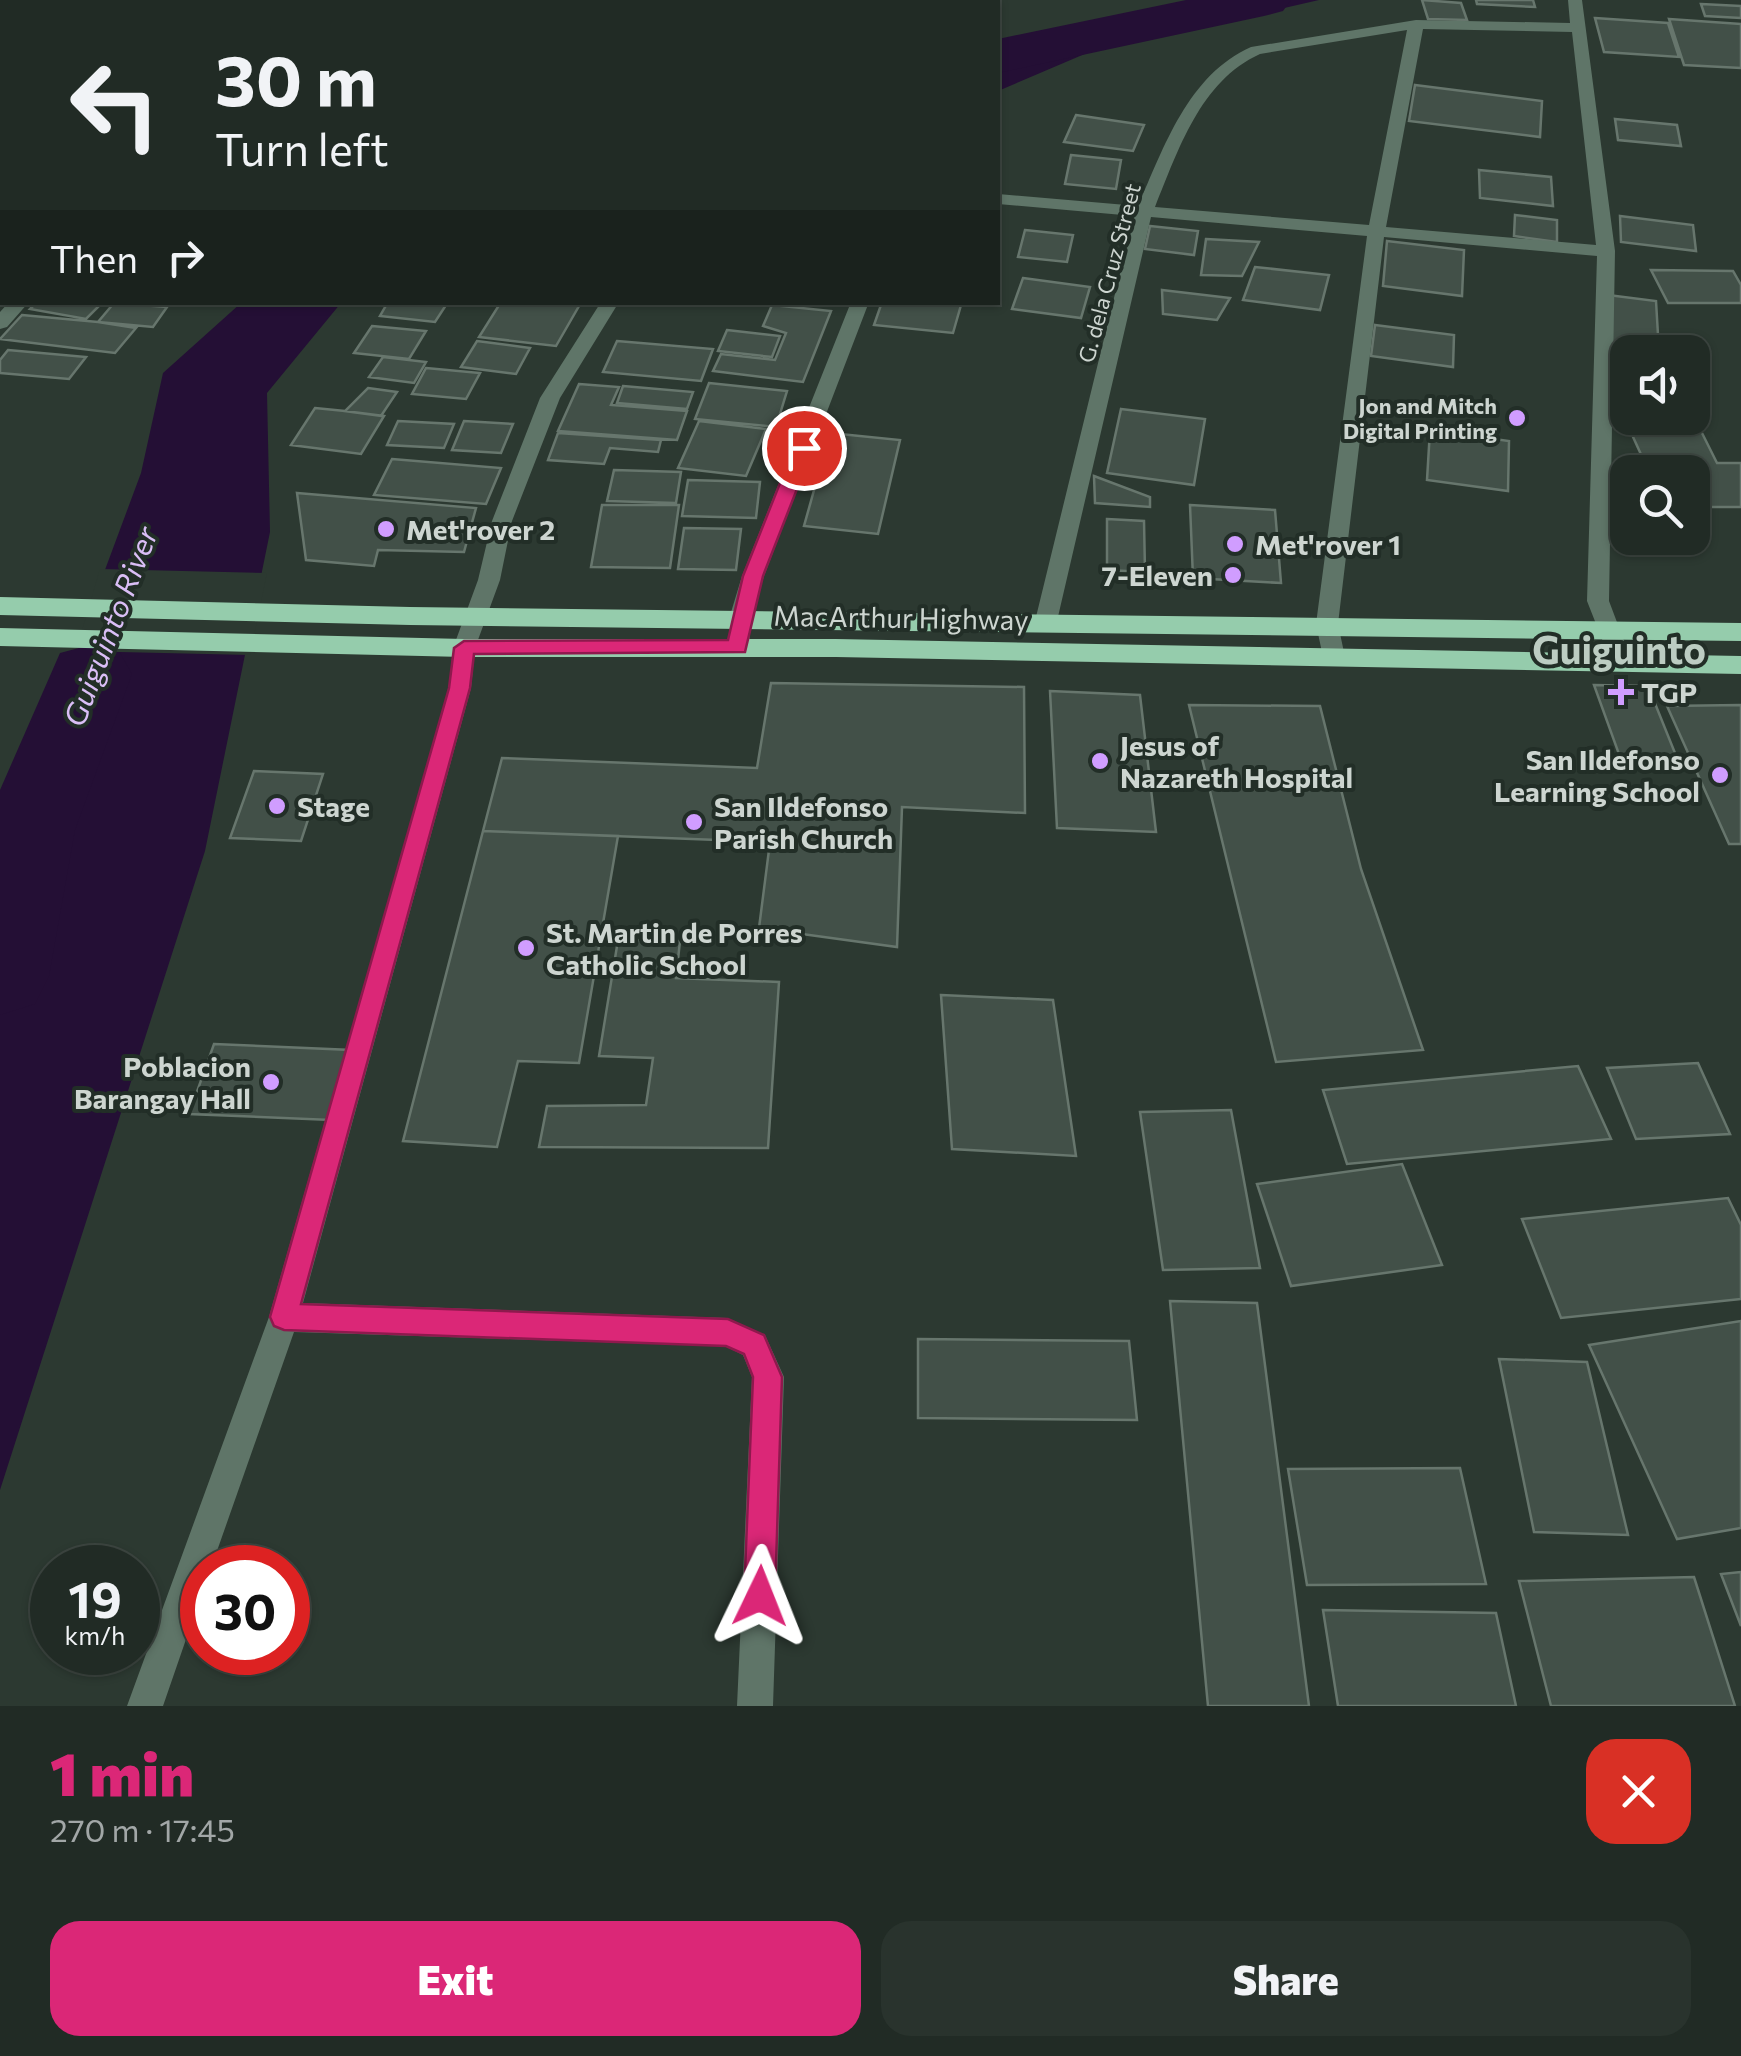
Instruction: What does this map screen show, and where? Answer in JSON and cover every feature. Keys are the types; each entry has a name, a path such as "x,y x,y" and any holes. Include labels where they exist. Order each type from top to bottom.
{"highway":[{"name":"MacArthur Highway","path":"0,606 410,616 1327,624 1741,632"},
{"name":"MacArthur Highway","path":"0,636 464,648 738,647 1741,665"}],"street":[{"path":"1575,0 1606,251 1598,601 1621,662"},
{"path":"1334,657 1327,624 1376,233 1416,24"},
{"name":"G. dela Cruz Street","path":"1046,621 1144,212 1185,116 1234,60 1256,50 1416,24 1576,28"},
{"path":"1000,199 1606,251"},
{"path":"144,1706 284,1317 460,688 464,648 502,522 550,398 608,305"},
{"path":"738,647 740,619 859,305"},
{"path":"284,1317 728,1332 754,1345 768,1377 755,1706"}],"water":[{"path":"1246,0 1319,0 1087,53 1000,90 1000,68 1177,13"},
{"path":"239,305 339,305 267,393 270,532 205,851 0,1490 0,930 42,798 99,586 141,473 163,373"}],"pier":[{"path":"100,569 267,573 250,655 76,651"}],"building":[{"path":"1422,0 1461,3 1467,20 1428,19"},
{"path":"1476,0 1533,0 1535,7 1477,4"},
{"path":"1701,4 1741,6 1741,18 1705,16"},
{"path":"1595,18 1668,23 1679,57 1604,52"},
{"path":"1669,19 1741,24 1741,68 1684,65"},
{"path":"1415,85 1542,101 1540,137 1409,121"},
{"path":"1076,115 1144,125 1133,151 1064,142"},
{"path":"1615,119 1677,125 1681,146 1618,140"},
{"path":"1071,155 1121,160 1116,189 1065,184"},
{"path":"1479,170 1551,177 1553,206 1480,198"},
{"path":"1515,215 1557,220 1557,242 1514,236"},
{"path":"1620,216 1693,225 1696,251 1621,242"},
{"path":"1150,226 1198,231 1194,255 1145,249"},
{"path":"1025,230 1073,235 1067,262 1018,257"},
{"path":"1206,239 1259,242 1242,276 1201,275"},
{"path":"1387,241 1464,250 1462,296 1383,286"},
{"path":"1255,267 1329,275 1320,310 1243,300"},
{"path":"1651,270 1733,271 1741,285 1741,303 1668,303"},
{"path":"1023,278 1090,287 1081,318 1012,309"},
{"path":"1162,290 1230,298 1217,320 1163,314"},
{"path":"1608,295 1656,301 1658,335 1610,335 1610,375"},
{"path":"34,305 100,305 86,319 30,309"},
{"path":"112,305 167,307 153,327 98,322"},
{"path":"386,305 446,305 435,322 380,316"},
{"path":"499,305 579,306 556,346 479,337"},
{"path":"772,305 831,311 803,382 713,371 721,354 775,360 786,333 763,326"},
{"path":"881,305 961,305 953,333 874,325"},
{"path":"22,315 136,328 115,353 0,339"},
{"path":"1375,325 1454,335 1453,367 1371,356"},
{"path":"372,326 426,331 409,359 354,353"},
{"path":"727,330 780,336 772,357 718,351"},
{"path":"477,341 530,348 516,374 461,367"},
{"path":"617,341 713,349 701,381 603,372"},
{"path":"8,350 86,357 69,379 0,373 0,360"},
{"path":"383,357 426,362 414,383 369,377"},
{"path":"426,368 480,373 466,399 412,394"},
{"path":"709,383 787,391 776,427 695,419"},
{"path":"579,384 619,387 611,405 687,411 677,440 558,431"},
{"path":"623,386 693,392 687,409 617,403"},
{"path":"368,388 397,392 381,416 345,411"},
{"path":"315,408 384,416 361,454 291,445"},
{"path":"1121,409 1205,419 1194,485 1107,473"},
{"path":"398,421 454,424 444,448 387,445"},
{"path":"464,421 513,424 501,453 452,450"},
{"path":"699,421 766,429 746,476 678,468"},
{"path":"1430,430 1509,441 1508,491 1427,480"},
{"path":"558,433 661,440 658,452 610,448 604,464 548,460"},
{"path":"830,433 900,440 878,534 804,526"},
{"path":"1632,435 1703,435 1717,463 1741,463 1741,507 1710,507 1710,455 1641,455"},
{"path":"392,459 501,468 486,504 374,495"},
{"path":"614,470 681,472 676,503 607,501"},
{"path":"1094,476 1150,497 1150,507 1095,503"},
{"path":"688,480 760,482 756,518 682,516"},
{"name":"Met'rover 2","path":"297,493 476,508 464,552 378,550 374,566 306,560"},
{"path":"602,505 679,505 670,568 591,567"},
{"name":"Met'rover 1","path":"1190,505 1275,510 1281,583 1193,578"},
{"path":"1107,519 1144,521 1145,572 1107,570"},
{"path":"684,528 741,529 736,570 678,569"},
{"name":"San Ildefonso Parish Church","path":"771,683 1024,687 1025,813 902,807 897,947 759,928 770,842 483,831 502,758 757,768"},
{"path":"1594,685 1648,686 1681,768 1624,768"},
{"name":"Jesus of Nazareth Hospital","path":"1050,691 1140,695 1156,832 1057,828"},
{"path":"1189,705 1320,706 1361,869 1423,1050 1276,1062"},
{"name":"San Ildefonso Learning School","path":"1741,705 1741,844 1729,844 1667,706"},
{"name":"Stage","path":"254,771 323,774 301,841 230,838"},
{"name":"St. Martin de Porres Catholic School","path":"483,831 618,836 579,1063 518,1061 497,1147 403,1141"},
{"path":"618,940 680,941 676,978 779,982 768,1148 539,1147 547,1106 646,1105 653,1058 599,1056"},
{"path":"941,995 1053,1000 1076,1156 952,1149"},
{"name":"Poblacion Barangay Hall","path":"214,1044 351,1050 331,1120 189,1114"},
{"path":"1698,1063 1730,1134 1636,1139 1607,1068"},
{"path":"1578,1066 1611,1139 1347,1164 1323,1090"},
{"path":"1231,1110 1260,1268 1163,1270 1140,1112"},
{"path":"1402,1164 1442,1265 1291,1286 1257,1184"},
{"path":"1728,1198 1741,1225 1741,1299 1561,1318 1522,1219"},
{"path":"1170,1301 1257,1303 1309,1706 1208,1706"},
{"path":"1741,1321 1741,1528 1677,1539 1589,1345"},
{"path":"918,1339 1129,1341 1137,1420 918,1418"},
{"path":"1499,1359 1587,1362 1628,1535 1534,1532"},
{"path":"1460,1468 1486,1584 1307,1585 1288,1469"},
{"path":"1741,1572 1741,1626 1721,1574"},
{"path":"1694,1577 1735,1706 1551,1706 1519,1581"},
{"path":"1323,1610 1496,1613 1516,1706 1338,1706"}],"waterway":[{"name":"Guiguinto River","path":"1000,56 1264,0"},
{"name":"Guiguinto River","path":"0,976 29,830 90,674"}],"place":[{"name":"Jon and Mitch Digital Printing","path":"1517,418"},
{"name":"Met'rover 2","path":"386,529"},
{"name":"Met'rover 1","path":"1235,544"},
{"name":"7-Eleven","path":"1233,575"},
{"name":"TGP","path":"1621,692"},
{"name":"Jesus of Nazareth Hospital","path":"1100,761"},
{"name":"San Ildefonso Learning School","path":"1720,775"},
{"name":"Stage","path":"277,806"},
{"name":"San Ildefonso Parish Church","path":"694,822"},
{"name":"St. Martin de Porres Catholic School","path":"526,948"},
{"name":"Poblacion Barangay Hall","path":"271,1082"}],"district":[{"name":"Guiguinto","path":"1619,648"}],"route":[{"path":"760,1596 768,1377 754,1345 728,1332 284,1317 460,688 464,648 738,647 740,619 753,576 804,448"}]}
